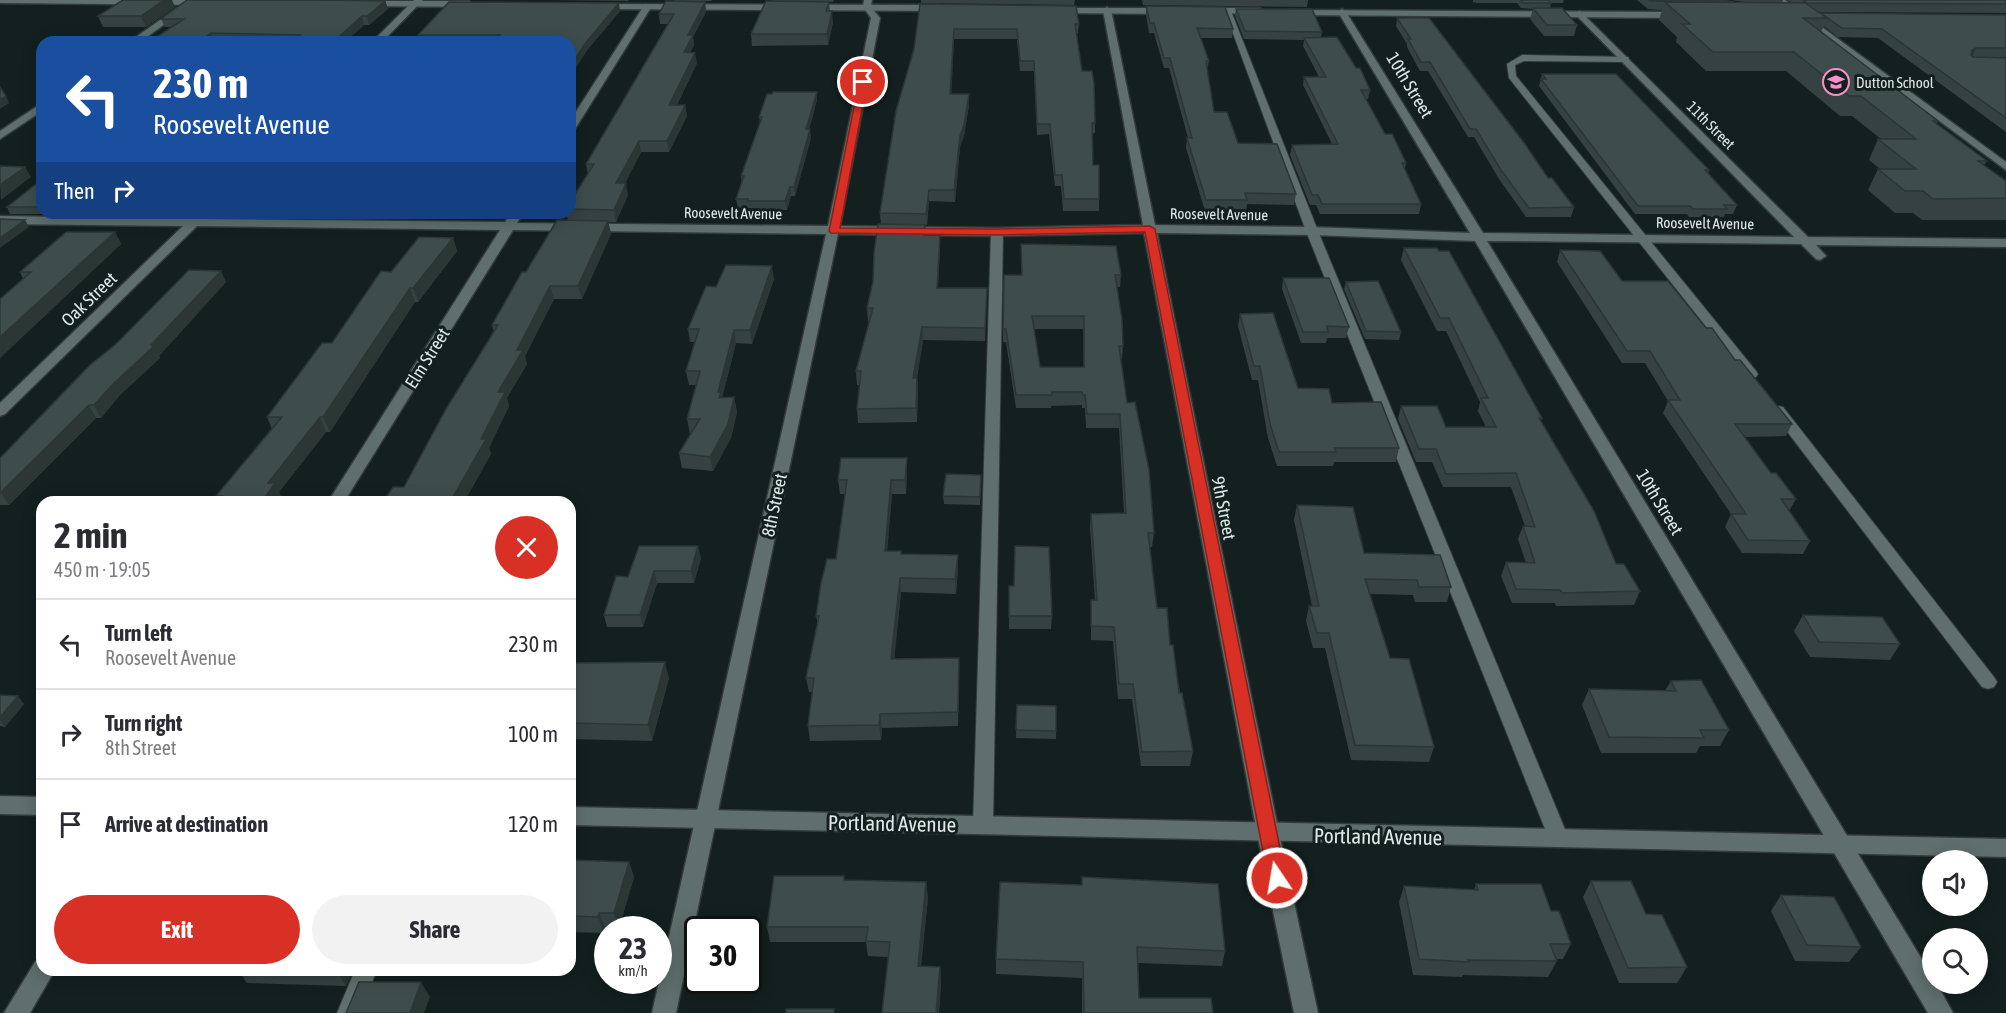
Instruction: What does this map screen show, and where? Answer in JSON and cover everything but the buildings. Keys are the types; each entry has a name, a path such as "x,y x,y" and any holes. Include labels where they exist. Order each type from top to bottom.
{"street":[{"path":"0,0 214,2"},
{"path":"1779,0 2006,167"},
{"path":"143,36 191,2"},
{"path":"382,36 417,2"},
{"path":"356,3 485,4"},
{"path":"590,6 867,4 947,8"},
{"name":"8th Street","path":"664,1013 834,231 876,18 867,4"},
{"path":"576,120 648,6"},
{"path":"1050,9 1179,11"},
{"name":"9th Street","path":"1107,10 1268,833 1306,1013"},
{"path":"1191,11 1273,11"},
{"path":"1285,12 1696,15"},
{"name":"10th Street","path":"1342,12 1479,237 1941,1013"},
{"name":"11th Street","path":"1580,14 1820,256"},
{"path":"1777,14 1823,15"},
{"path":"0,136 36,110"},
{"name":"Oak Street","path":"0,411 197,219"},
{"name":"Elm Street","path":"340,496 514,219"},
{"name":"Roosevelt Avenue","path":"0,220 834,231 997,232 1150,229 1312,231 1479,237 2006,243"},
{"path":"0,805 36,806"},
{"name":"Portland Avenue","path":"576,816 2006,848"},
{"path":"16,1013 39,976"}],"lane":[{"path":"1227,11 1312,231 1559,839"},
{"path":"1625,59 1522,58 1511,64 1512,76 1758,383"},
{"path":"983,826 997,232"},
{"path":"1772,402 1988,682"},
{"path":"348,1013 363,976"}],"place":[{"name":"Dutton School","path":"1836,82"}],"route":[{"path":"863,82 834,231 997,232 1150,229 1277,878"}]}
